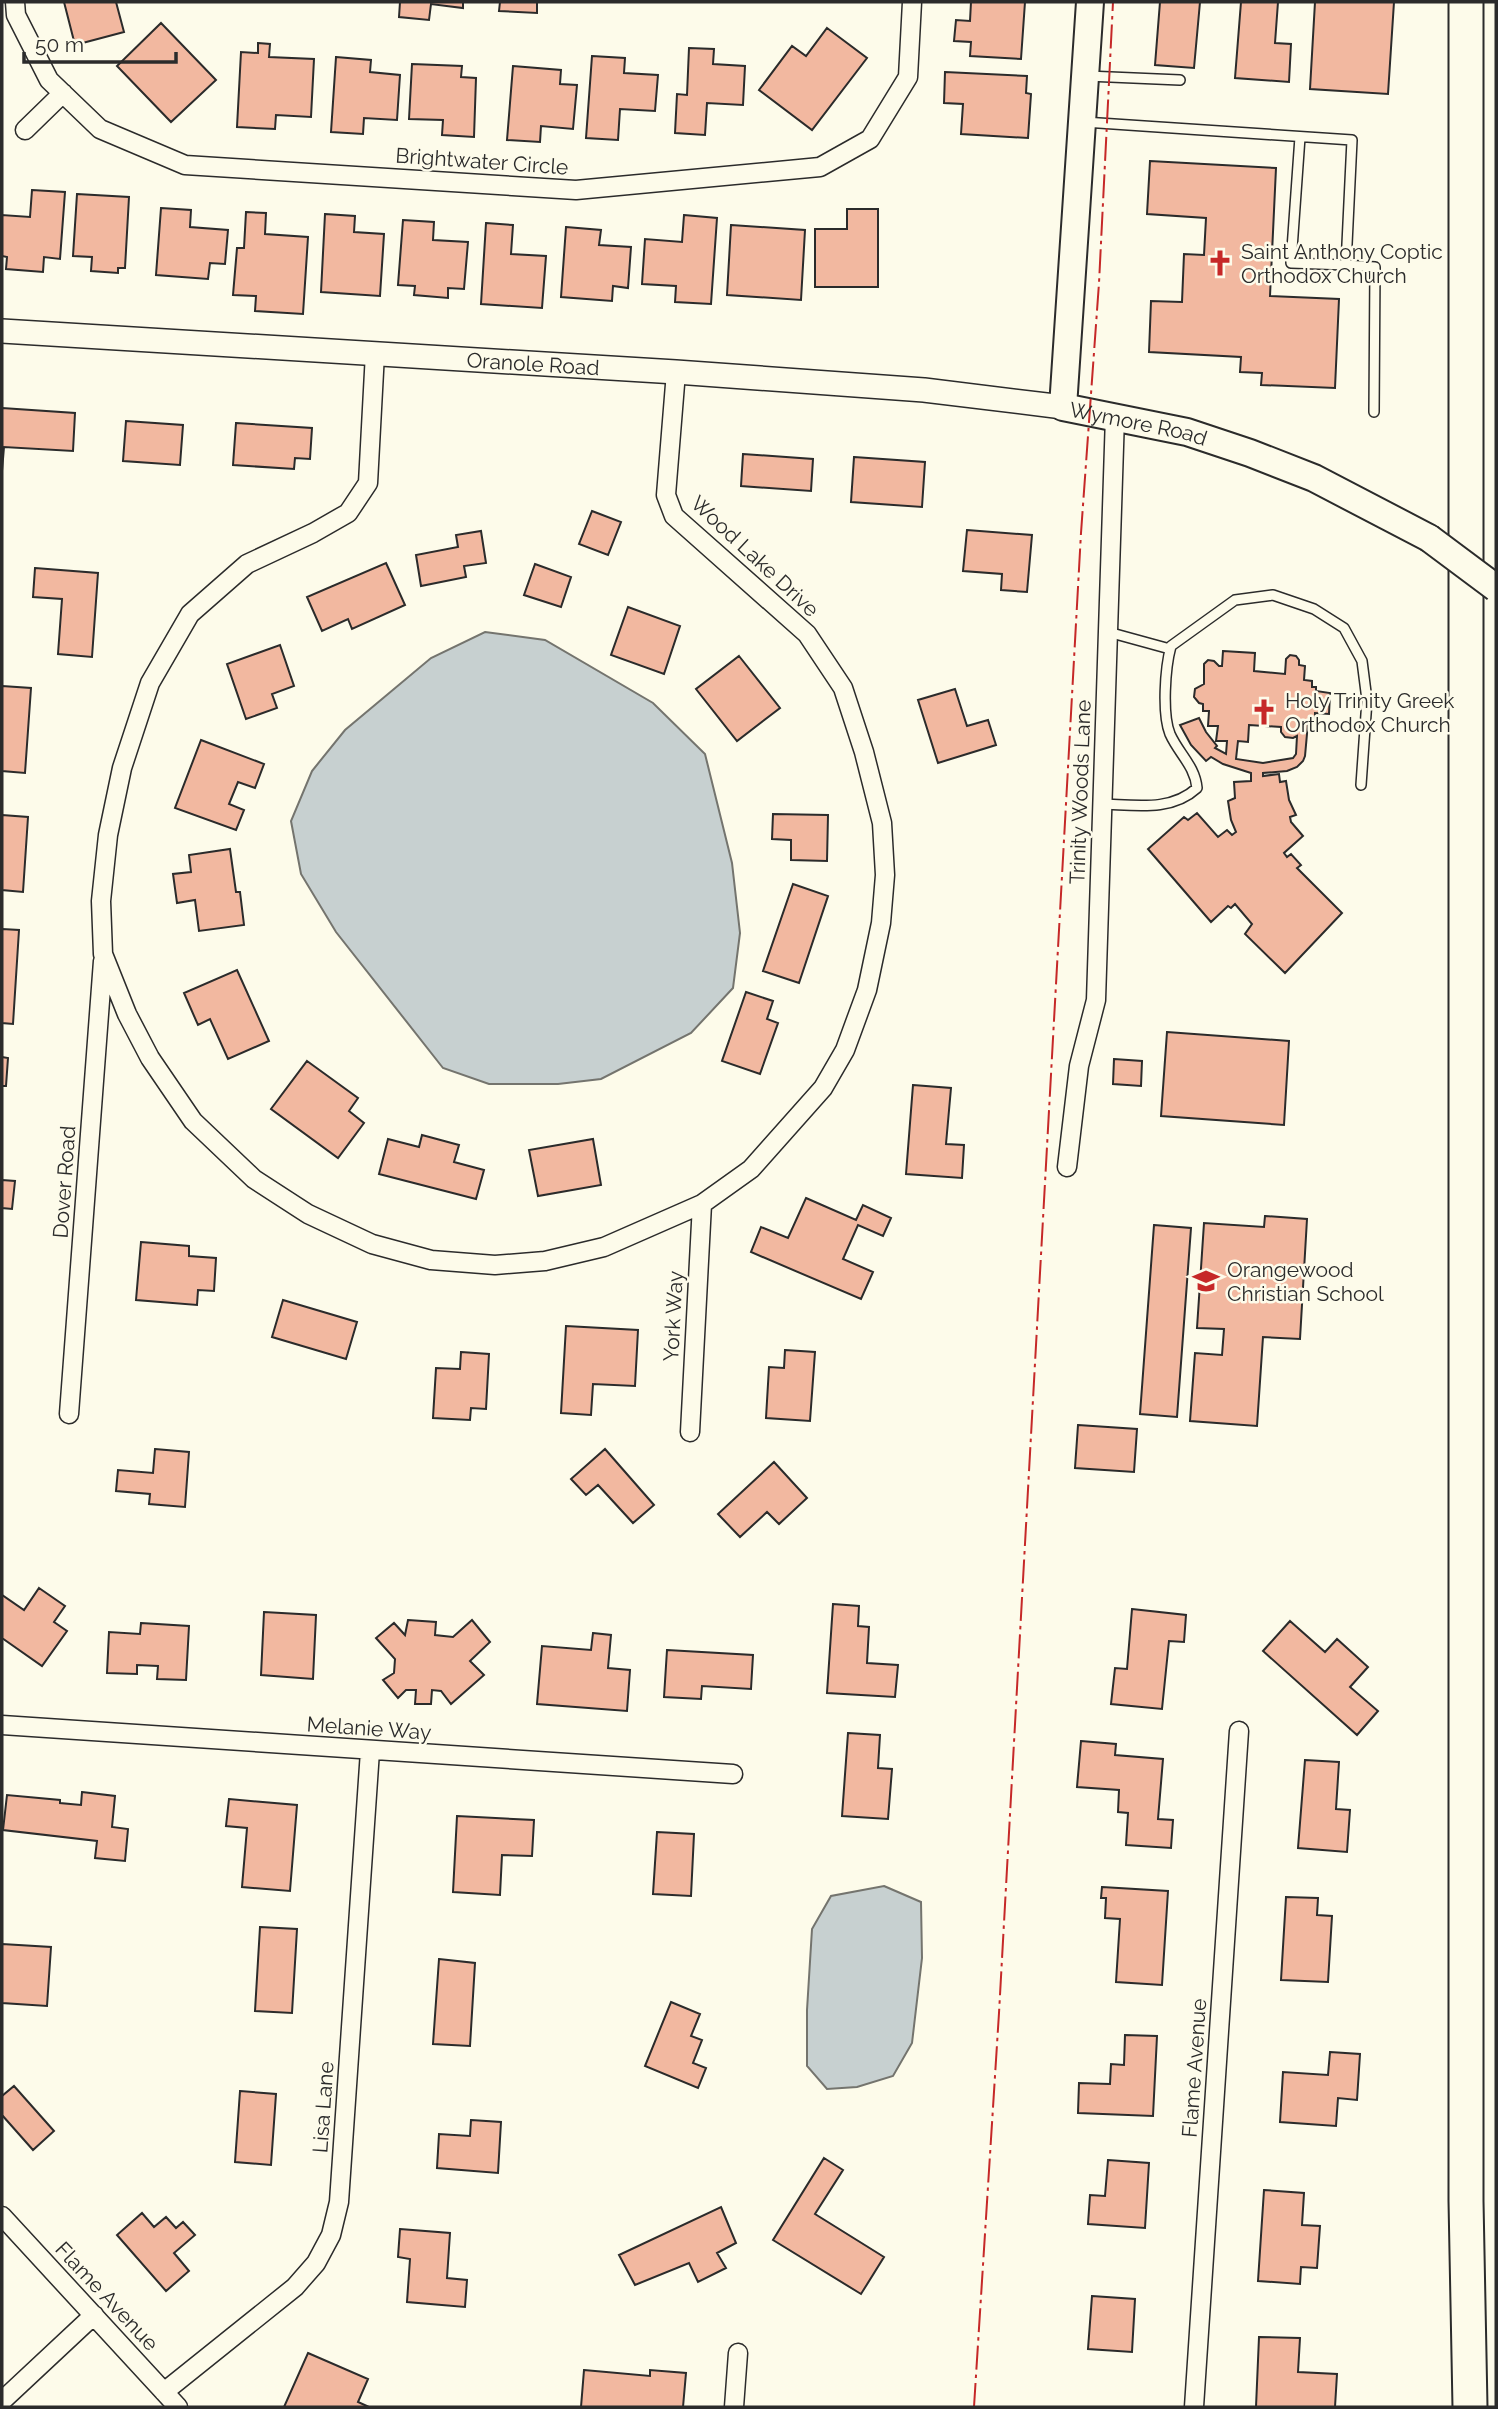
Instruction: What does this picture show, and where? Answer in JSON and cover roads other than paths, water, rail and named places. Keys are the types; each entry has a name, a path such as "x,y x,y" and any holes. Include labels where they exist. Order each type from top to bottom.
{"highway":[{"path":"1466,2 1466,2188 1470,2407"}],"main road":[{"name":"Wymore Road","path":"1090,2 1063,407 1187,432 1314,478 1429,538 1496,588"}],"street":[{"name":"Brightwater Circle","path":"15,2 16,15 49,80 100,129 185,165 576,190 820,167 870,139 908,77 912,2"},
{"path":"25,130 63,93"},
{"name":"Oranole Road","path":"2,331 676,372 924,390 1063,407"},
{"name":"Wood Lake Drive","path":"375,353 368,483 348,513 247,564 190,614 150,683 122,768 108,835 101,901 103,954 127,1014 150,1058 193,1121 254,1179 308,1214 372,1244 431,1260 495,1265 545,1261 604,1247 702,1204 751,1169 823,1088 845,1050 867,990 881,923 885,876 881,823 864,752 843,688 807,634 674,516 666,495 676,372"},
{"name":"Trinity Woods Lane","path":"1066,1167 1079,1066 1096,1000 1115,416"},
{"name":"Dover Road","path":"69,1414 103,954"},
{"name":"York Way","path":"690,1432 702,1204"},
{"name":"Melanie Way","path":"2,1725 733,1774"},
{"name":"Flame Avenue","path":"1194,2407 1239,1731"},
{"name":"Lisa Lane","path":"164,2392 295,2287 316,2263 331,2235 339,2202 370,1751"},
{"name":"Flame Avenue","path":"2,2216 178,2407"},
{"path":"2,2401 94,2315"},
{"path":"734,2407 738,2353"}],"lane":[{"path":"1085,76 1180,80"},
{"path":"1082,122 1352,140 1346,265"},
{"path":"1300,137 1291,263 1375,267 1374,412"},
{"path":"1102,804 1161,806 1186,798 1197,788 1196,775 1170,733 1164,683 1170,649 1236,600 1273,595 1314,609 1344,628 1362,661 1367,700 1362,785"},
{"path":"1108,632 1170,649"}],"place":[{"name":"Saint Anthony Coptic Orthodox Church","path":"1220,263"},
{"name":"Holy Trinity Greek Orthodox Church","path":"1264,712"},
{"name":"Orangewood Christian School","path":"1206,1281"}]}
